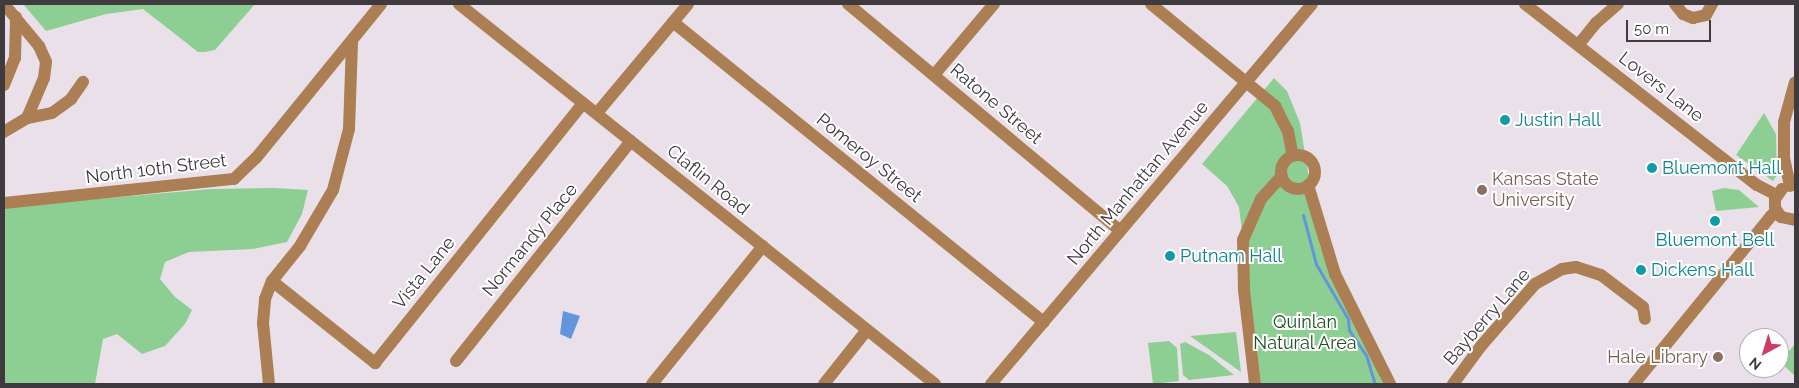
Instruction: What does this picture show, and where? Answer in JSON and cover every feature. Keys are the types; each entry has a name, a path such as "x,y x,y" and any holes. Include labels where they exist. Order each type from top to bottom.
{"street":[{"path":"4,4 40,46 46,62 44,78 27,118"},
{"name":"North 10th Street","path":"4,203 234,179 256,158 381,4"},
{"name":"Claflin Road","path":"459,4 936,384"},
{"path":"597,113 688,4"},
{"name":"Ratone Street","path":"848,4 1120,231"},
{"path":"934,76 994,4"},
{"path":"1151,4 1275,106 1288,131 1293,156"},
{"name":"North Manhattan Avenue","path":"991,384 1312,4"},
{"name":"Lovers Lane","path":"1525,4 1560,29 1757,185 1776,195"},
{"path":"1579,44 1596,23 1618,4"},
{"path":"1675,4 1683,14 1693,18 1706,14 1712,4"},
{"path":"4,85 14,58 16,17"},
{"name":"Pomeroy Street","path":"673,22 1044,322"},
{"path":"269,384 262,323 264,299 272,281 300,246 333,190 349,129 352,40"},
{"path":"4,132 27,118 52,113 71,99 84,82"},
{"path":"1634,384 1777,212 1776,195 1793,186 1784,157 1784,122 1795,82"},
{"name":"Vista Lane","path":"272,281 375,363 583,103"},
{"name":"Normandy Place","path":"456,361 631,141"},
{"path":"1255,384 1244,290 1243,240 1262,199 1282,176 1282,165 1293,156 1306,157 1314,166 1314,176 1308,185 1293,188 1282,176"},
{"path":"1308,185 1335,274 1390,384"},
{"path":"1777,212 1786,219 1795,220"},
{"path":"652,384 763,246"},
{"name":"Bayberry Lane","path":"1452,384 1481,346 1535,284 1562,269 1576,267 1601,275 1643,307 1645,319"},
{"path":"826,382 867,330"}],"green space":[{"path":"23,4 255,4 215,50 198,52 143,9 106,14 46,31"},
{"name":"Quinlan Natural Area","path":"1274,78 1287,91 1300,123 1320,246 1383,384 1261,384 1239,207 1227,186 1202,164"},
{"path":"1764,113 1776,134 1777,175 1773,181 1736,155"},
{"path":"275,188 308,190 302,214 287,242 253,249 189,252 165,262 160,279 175,297 192,310 185,324 165,346 142,354 117,334 103,339 95,384 4,384 4,207 211,189"},
{"path":"1724,188 1739,190 1759,207 1716,211 1712,191"},
{"path":"1236,332 1241,372 1190,336"},
{"path":"1169,341 1177,348 1179,381 1153,384 1148,343"},
{"path":"1185,342 1209,355 1234,375 1189,380 1183,375 1180,344"},
{"path":"1795,344 1795,376 1789,370 1789,351"}],"water":[{"path":"563,311 580,316 571,339 560,334"}],"waterway":[{"path":"1303,215 1316,264 1348,319 1349,330 1366,355 1375,384"}],"place":[{"name":"Justin Hall","path":"1505,120"},
{"name":"Bluemont Hall","path":"1652,168"},
{"name":"Kansas State University","path":"1482,190"},
{"name":"Bluemont Bell","path":"1715,221"},
{"name":"Putnam Hall","path":"1170,256"},
{"name":"Dickens Hall","path":"1641,270"},
{"name":"Hale Library","path":"1718,357"}]}
